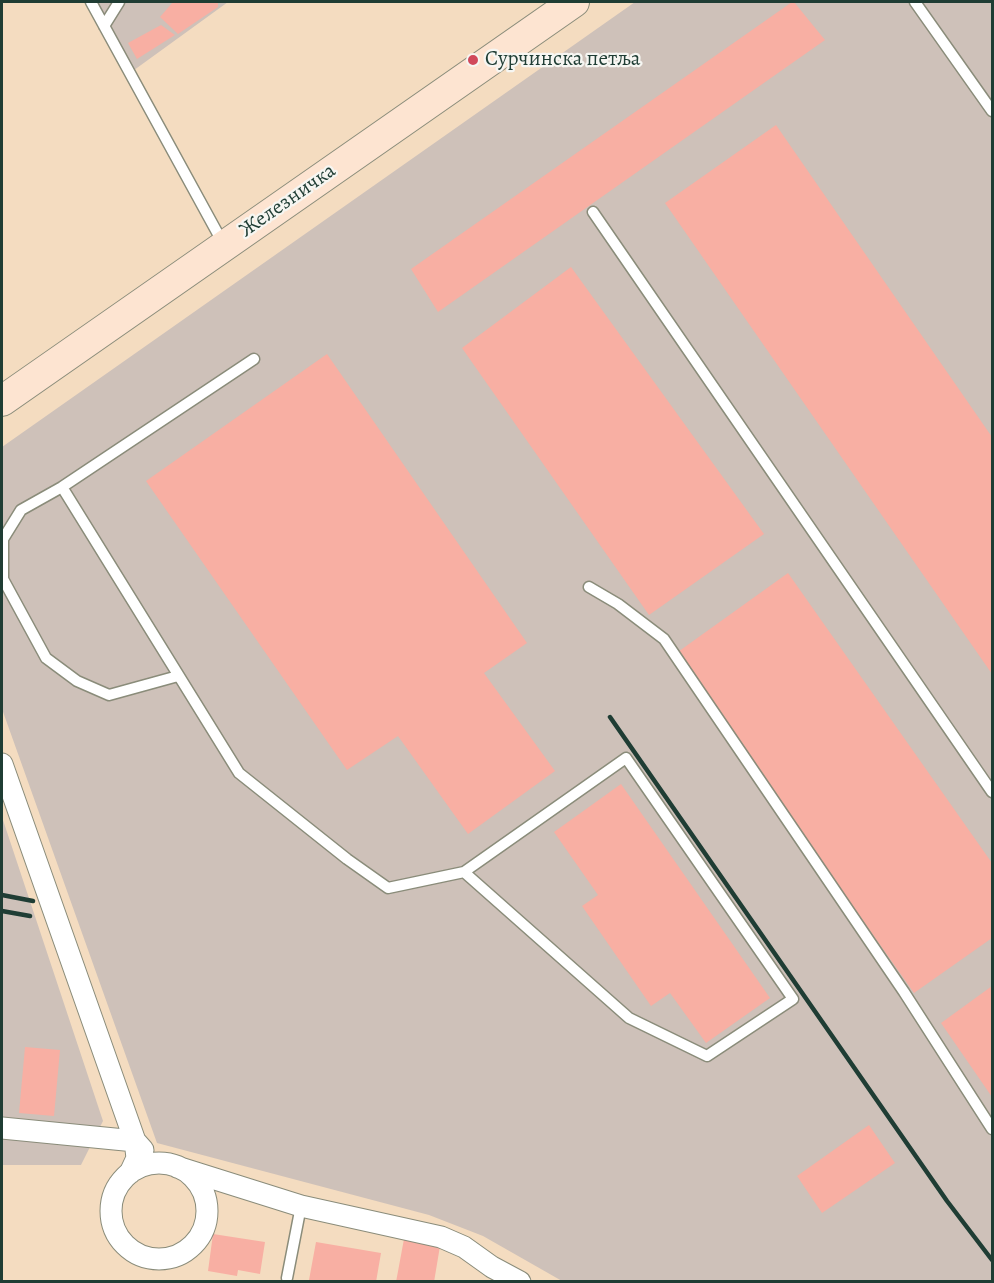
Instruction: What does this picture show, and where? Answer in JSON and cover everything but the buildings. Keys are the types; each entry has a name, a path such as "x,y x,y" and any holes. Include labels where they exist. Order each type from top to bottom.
{"main road":[{"name":"Железничка","path":"2,401 574,2"}],"street":[{"path":"2,764 135,1141 137,1158 130,1173 118,1187 112,1204 111,1214 116,1231 126,1246 150,1258 169,1258 185,1251 199,1238 207,1212 200,1186 186,1172 150,1155 135,1141 2,1128"},
{"path":"130,1173 146,1165 172,1165 302,1206 441,1237 464,1247 492,1267 520,1281"}],"lane":[{"path":"91,2 224,246"},
{"path":"104,26 119,2"},
{"path":"915,2 993,111"},
{"path":"593,212 993,792"},
{"path":"178,676 109,695 77,681 46,658 3,579 3,540 21,510 62,487 254,359"},
{"path":"62,487 239,773 347,859 388,888 464,872 626,758 792,999 707,1056 628,1018 464,872"},
{"path":"589,587 618,604 664,639 897,982 993,1129"},
{"path":"287,1278 302,1206"}],"shaded area":[{"path":"91,2 228,2 130,73"},
{"path":"635,2 992,2 992,1281 562,1281 483,1236 429,1215 157,1143 2,709 2,447"},
{"path":"2,817 103,1121 81,1165 2,1165"}],"railway":[{"path":"610,717 947,1201 992,1260"},
{"path":"2,895 33,901"},
{"path":"2,911 30,916"}],"place":[{"name":"Сурчинска петља","path":"473,60"}]}
